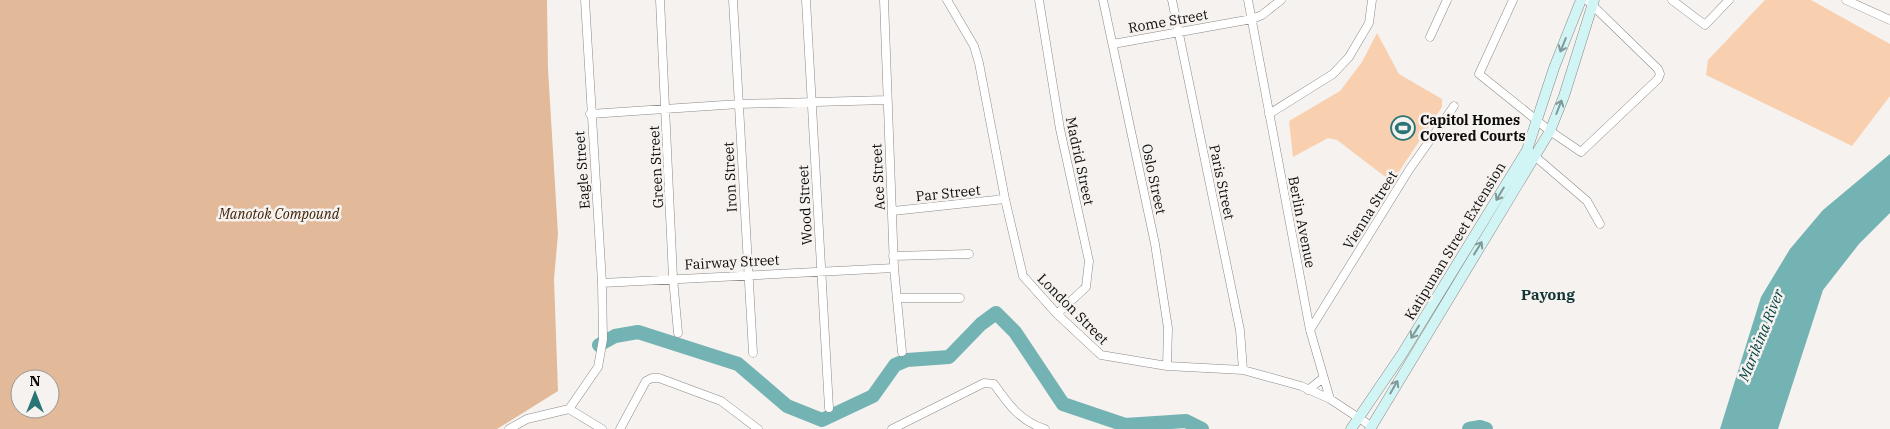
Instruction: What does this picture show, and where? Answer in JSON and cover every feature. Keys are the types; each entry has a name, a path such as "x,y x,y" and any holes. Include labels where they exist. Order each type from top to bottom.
{"street":[{"name":"Eagle Street","path":"569,409 598,367 603,339 602,283 590,114 585,0"},
{"name":"Green Street","path":"660,0 673,278 678,333"},
{"name":"Iron Street","path":"733,0 753,353"},
{"name":"Wood Street","path":"806,0 829,408"},
{"name":"Ace Street","path":"884,0 894,268 902,352"},
{"name":"London Street","path":"947,0 974,46 979,63 1005,199 1023,276 1057,314 1101,355 1167,366 1244,370 1330,399"},
{"name":"Madrid Street","path":"1039,0 1060,129 1089,261 1086,287 1057,314"},
{"name":"Oslo Street","path":"1103,0 1155,244 1168,328 1167,366"},
{"name":"Paris Street","path":"1172,0 1240,330 1244,370"},
{"name":"Berlin Avenue","path":"1248,0 1310,330 1330,399"},
{"name":"Rome Street","path":"1113,44 1252,19 1262,15 1281,0"},
{"path":"1269,114 1332,74 1349,57 1368,23 1372,0"},
{"path":"1430,37 1447,0"},
{"path":"1513,0 1480,74 1577,152 1585,150 1658,79 1660,74 1658,69 1591,1"},
{"name":"Katipunan Street Extension","path":"1531,153 1537,119 1554,68 1581,0"},
{"path":"1672,0 1705,25 1729,0"},
{"path":"1846,0 1890,20"},
{"name":"Katipunan Street Extension","path":"1370,428 1463,264 1531,153 1550,131 1564,96 1591,1"},
{"path":"590,114 665,111 739,104 887,100"},
{"name":"Vienna Street","path":"1310,330 1410,170 1454,106"},
{"path":"1531,153 1587,201 1600,224"},
{"name":"Par Street","path":"893,212 1005,199"},
{"path":"894,256 969,254"},
{"name":"Katipunan Street Extension","path":"1355,423 1463,264"},
{"name":"Fairway Street","path":"602,283 821,270 894,268"},
{"path":"897,298 960,298"},
{"path":"620,429 646,381 658,378 721,401 758,429"},
{"path":"1308,390 1323,378"},
{"path":"892,429 984,383 994,384 1012,410 1023,420 1045,429"},
{"path":"1330,399 1355,423 1370,428"},
{"path":"509,429 526,419 569,409 602,429"}],"shaded area":[{"path":"1765,0 1811,0 1890,44 1890,96 1852,146 1706,75 1708,60"},
{"path":"1377,33 1399,74 1442,99 1442,107 1392,182 1337,140 1328,138 1293,157 1289,121 1340,91 1362,62"}],"green space":[{"name":"Manotok Compound","path":"0,0 547,0 548,69 558,234 554,279 558,391 497,429 0,429"}],"water":[{"name":"Marikina River","path":"1890,154 1890,213 1859,244 1823,290 1778,429 1720,429 1761,297 1790,249 1823,210"}],"waterway":[{"path":"599,345 615,336 638,332 738,364 787,406 822,420 873,396 895,365 907,360 949,357 981,324 996,313 1015,332 1063,404 1125,425 1186,421 1202,429"},
{"path":"1469,429 1480,427 1486,429"}],"place":[{"name":"Capitol Homes Covered Courts","path":"1403,128"}],"district":[{"name":"Payong","path":"1548,294"}]}
